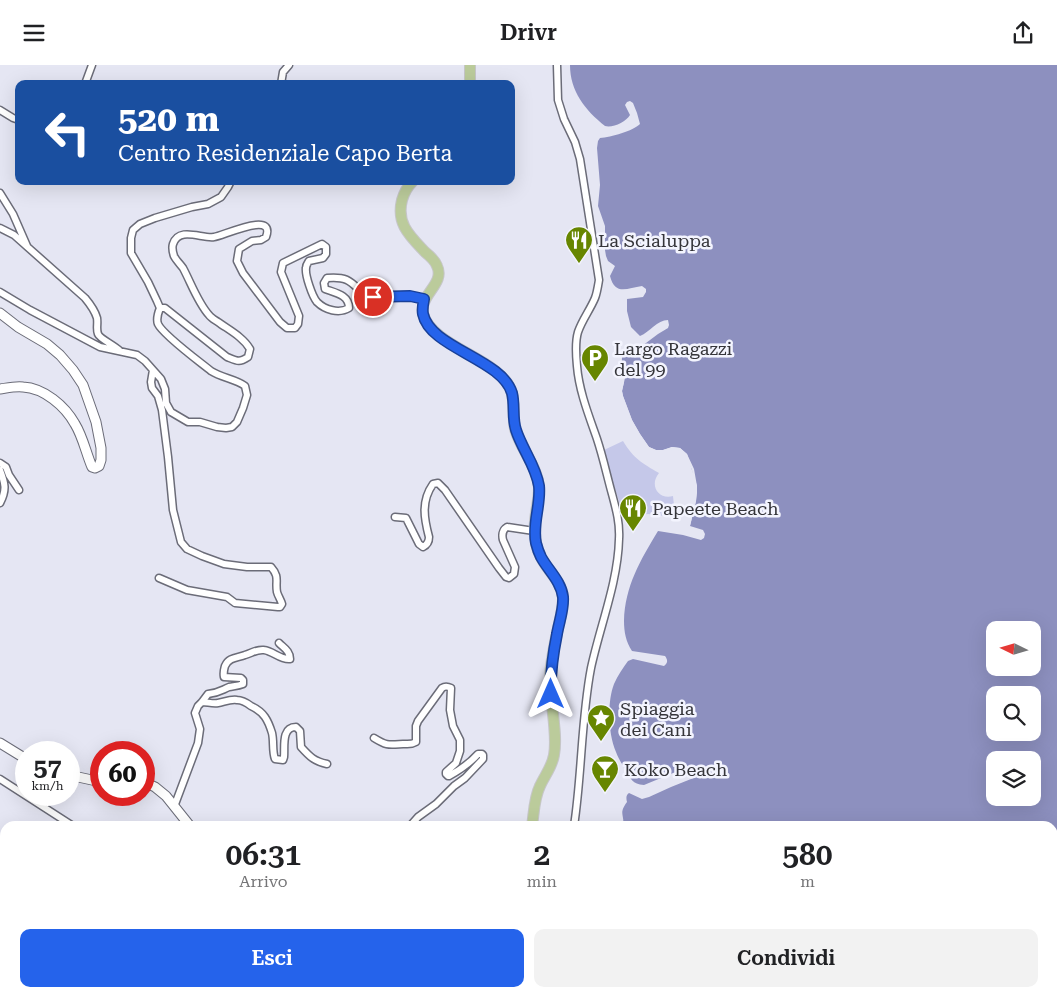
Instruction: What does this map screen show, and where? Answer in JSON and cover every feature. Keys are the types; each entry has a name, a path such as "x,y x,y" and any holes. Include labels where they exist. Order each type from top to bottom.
{"main road":[{"path":"470,65 470,80"},
{"path":"409,185 401,194 401,221 415,241 434,260 439,274 424,299 422,306 423,315 426,323 433,331 494,371 510,387 515,428 521,445 535,472 539,487 534,531 536,542 540,556 556,580 563,597 550,679 555,741 554,755 550,771 540,786 536,798 533,821"},
{"path":"0,313 18,327 47,344 60,355 83,385 96,422 101,460 99,466 92,467 75,423 55,400 38,390 23,386 0,389"},
{"path":"0,743 15,752"},
{"path":"155,787 166,796 186,821"}],"street":[{"path":"86,80 92,65"},
{"path":"282,80 283,71 289,65"},
{"path":"556,65 558,100 580,159 598,280 595,297 578,334 578,375 603,458 618,517 620,539 611,588 591,668 583,725 575,821"},
{"path":"0,110 15,119"},
{"path":"0,293 100,347 137,355 161,379 165,389 166,403 171,412 188,421 217,427 232,427 237,422 247,395 245,387 240,382 211,371 159,325 160,308 148,282 131,253 133,231 140,224 192,207 208,205 221,197 229,185"},
{"path":"0,193 13,214 27,247"},
{"path":"160,308 165,308 227,357 237,361 242,361 248,357 250,349 246,342 210,317 203,307 182,267 174,256 172,246 176,239 183,234 214,237 260,224 267,228 266,237 261,240 252,241 239,249 237,261 243,273 280,322 287,328 295,327 298,324 299,317 281,272 283,263 322,244 326,247 326,254 323,258 309,261 306,271 311,291 316,301 326,308 334,311 349,308 346,298 325,289 324,283 328,278 337,277 355,284 366,296 410,296 424,299"},
{"path":"0,228 14,235 85,298 91,305 97,319 97,332 100,337 116,346 120,351"},
{"path":"153,370 151,382 162,410 173,510 181,541 187,549 224,564 247,567 271,567 277,578 277,592 282,604 278,607 235,603 227,597 187,590 159,578"},
{"path":"0,463 6,467 19,490"},
{"path":"0,470 5,491 0,503"},
{"path":"395,517 406,518 419,544 423,547 426,545 429,537 424,515 425,499 433,484 438,483 445,490 499,568 509,578 514,574 515,567 503,540 503,531 507,527 534,531"},
{"path":"174,807 198,743 200,729 195,713 198,706 208,694 218,693 227,688 243,684 242,678 224,677 227,662 230,660 255,651 264,650 286,660 290,659 287,650 279,643"},
{"path":"374,738 391,746 416,742 416,726 418,721 442,688 448,686 451,688 450,710 452,726 460,740 460,751 456,763 446,772 446,775 449,776 460,769 478,754 484,755 483,759 465,778 414,821"},
{"path":"202,702 217,703 237,700 258,709 269,723 273,737 273,755 279,761 283,760 284,757 285,734 291,727 296,727 300,731 301,747 316,761 327,764"},
{"path":"0,779 65,821"}],"shaded area":[{"path":"570,65 1057,65 1057,821 623,821 622,812 629,793 642,799 696,777 695,768 690,766 644,785 634,782 620,761 613,745 609,718 610,700 614,684 628,661 633,659 664,666 667,661 665,656 632,651 627,640 624,621 627,596 640,563 658,531 701,540 705,534 703,530 690,526 696,501 697,486 687,454 680,448 672,447 656,450 649,447 632,420 622,391 624,375 621,368 622,356 642,346 668,328 669,325 668,320 664,321 640,336 631,327 627,311 627,299 643,297 646,289 642,286 622,289 615,286 612,282 610,276 615,266 608,261 606,256 605,226 598,206 600,185 598,141 600,138 637,127 640,124 637,113 633,103 627,102 625,105 630,115 628,118 615,125 605,126 585,107 576,92"},
{"path":"623,441 639,460 659,473 656,478 655,487 659,494 663,496 673,496 675,515 673,517 648,514 624,517 604,450"}],"pier":[{"path":"620,354 622,356 622,373 625,378 622,391 623,396 632,420 640,434 649,447 656,450 672,447 680,448 687,454 694,469 697,493 690,526 687,526 694,493 692,470 685,455 679,451 672,450 660,453 648,449 629,421 620,391 622,378 618,368"}],"place":[{"name":"La Scialuppa","path":"579,264"},
{"name":"Largo Ragazzi del 99","path":"595,382"},
{"name":"Papeete Beach","path":"633,532"},
{"name":"Spiaggia dei Cani","path":"601,742"},
{"name":"Koko Beach","path":"605,793"}],"route":[{"path":"373,297 410,296 424,299 422,306 423,315 426,323 433,331 494,371 510,387 515,428 521,445 535,472 539,487 534,531 536,542 540,556 556,580 563,597 553,651 550,679 551,694"}]}
